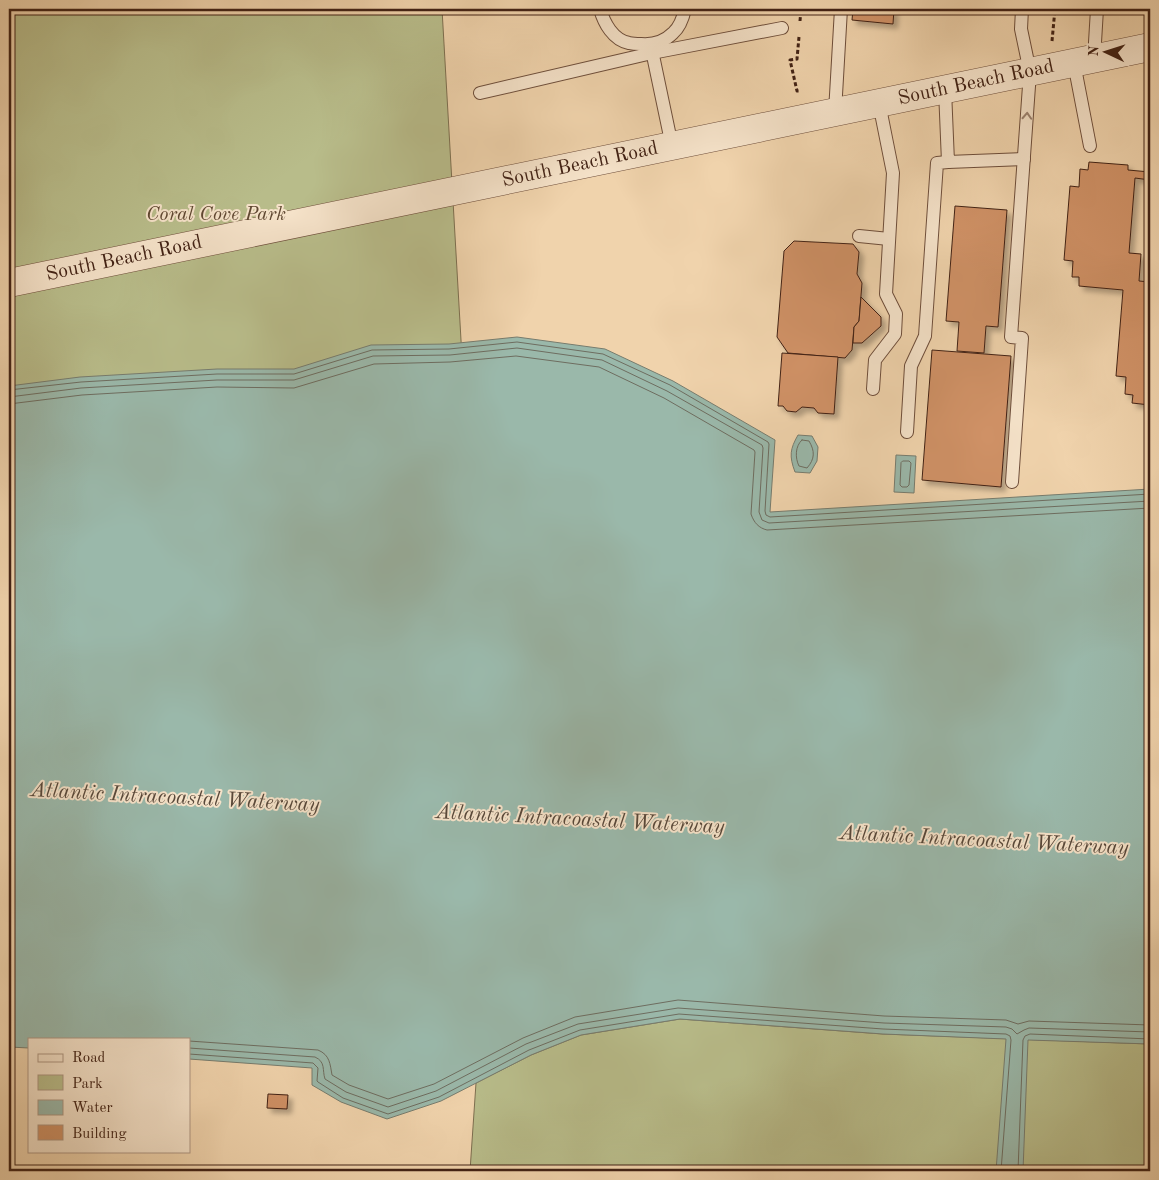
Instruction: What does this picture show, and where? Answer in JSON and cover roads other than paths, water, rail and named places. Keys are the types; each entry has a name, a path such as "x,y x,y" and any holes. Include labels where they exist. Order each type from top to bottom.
{"street":[{"name":"South Beach Road","path":"9,282 1150,47"}],"lane":[{"path":"600,9 605,24 614,35 627,43 651,49 674,32 682,20 685,9"},
{"path":"835,112 841,9"},
{"path":"1012,482 1022,338 1011,337 1030,72 1021,29 1022,9"},
{"path":"1090,146 1084,61 1097,9"},
{"path":"480,93 651,49 782,28"},
{"path":"651,49 672,146"},
{"path":"945,90 948,162"},
{"path":"872,389 874,360 895,334 896,314 886,294 893,173 879,104"},
{"path":"907,432 911,366 925,336 937,163 1024,159"},
{"path":"859,236 889,239"}],"water":[{"name":"Atlantic Intracoastal Waterway","path":"517,337 605,349 673,381 775,440 770,512 1150,489 1150,1044 1028,1040 1023,1171 996,1171 1006,1039 883,1034 680,1019 581,1035 531,1055 441,1101 387,1119 341,1102 312,1085 312,1068 190,1059 190,1038 28,1038 28,1048 9,1047 9,386 80,377 217,369 294,369 371,345 449,344"},
{"path":"798,435 812,436 818,447 817,461 810,473 795,472 793,466 791,453"},
{"path":"896,455 916,456 914,493 894,492"}],"park label":[{"name":"Coral Cove Park","path":"216,215"}]}
